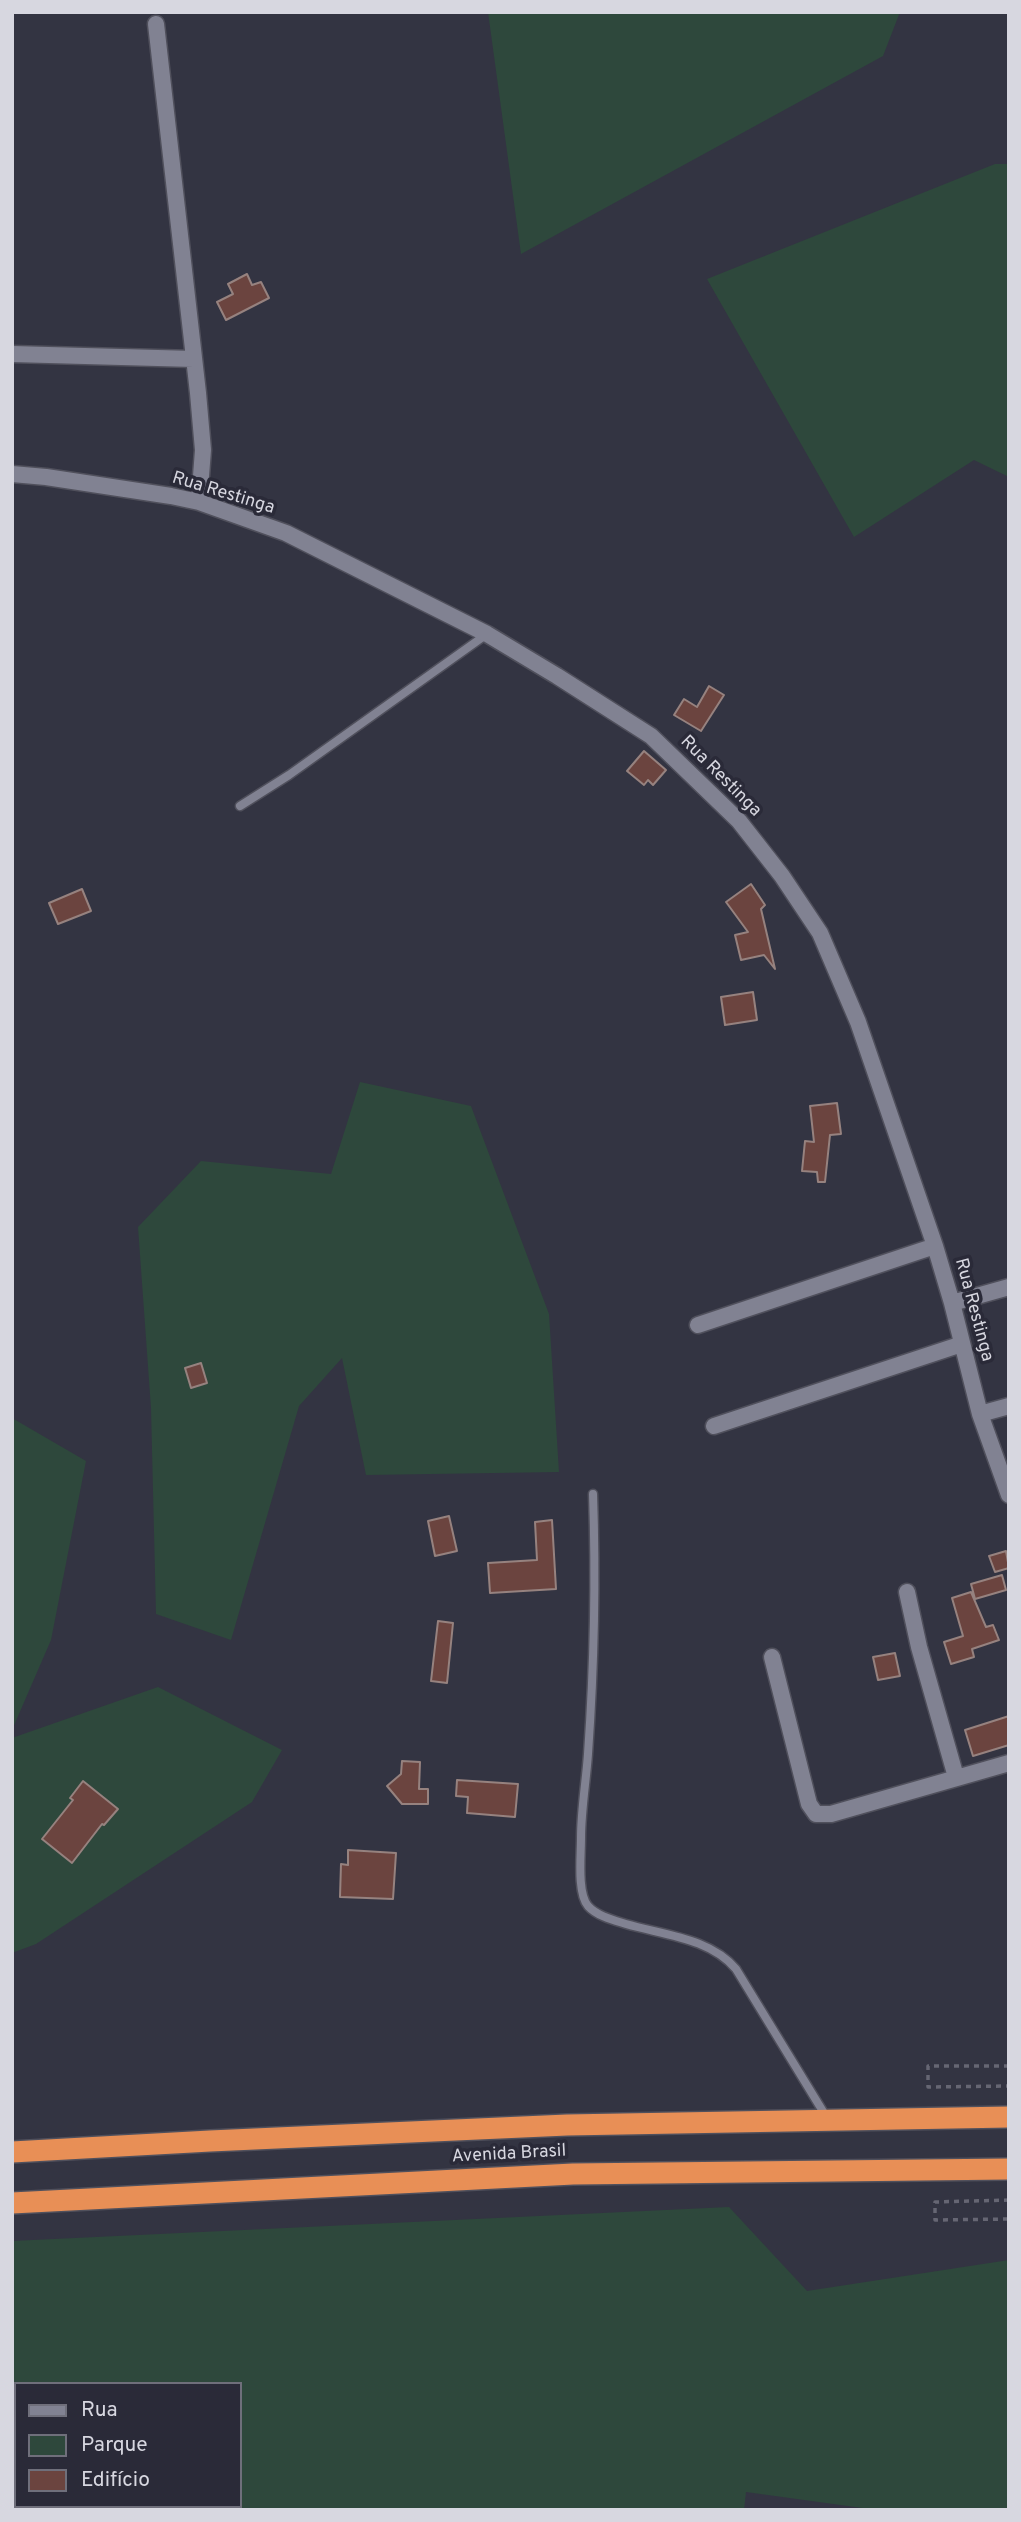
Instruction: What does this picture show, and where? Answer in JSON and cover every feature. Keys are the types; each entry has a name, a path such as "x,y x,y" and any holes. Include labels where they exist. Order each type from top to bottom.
{"highway":[{"name":"Avenida Brasil","path":"12,2152 566,2125 1009,2117"},
{"name":"Avenida Brasil","path":"12,2203 573,2174 1009,2169"}],"street":[{"path":"156,24 203,450 199,502"},
{"path":"12,354 194,359"},
{"name":"Rua Restinga","path":"12,474 199,502 286,533 487,634 651,736 740,821 782,876 820,933 858,1022 935,1246 953,1303 980,1414 1009,1495"},
{"path":"698,1325 935,1246"},
{"path":"953,1303 1009,1287"},
{"path":"714,1426 962,1344"},
{"path":"980,1414 1009,1406"},
{"path":"907,1592 919,1647 956,1777"},
{"path":"772,1657 812,1811 821,1815 831,1814 1009,1763"}],"lane":[{"path":"240,806 289,775 487,634"},
{"path":"593,1494 595,1590 588,1754 581,1821 584,1901 597,1913 615,1921 699,1943 728,1959 829,2120"}],"path":[{"path":"1009,2066 928,2066 928,2087 1009,2086"},
{"path":"1009,2200 935,2202 935,2220 1009,2219"}],"green space":[{"path":"488,12 900,12 883,56 521,254"},
{"path":"995,164 1009,164 1009,477 974,460 854,537 707,279"},
{"path":"360,1082 471,1106 549,1314 559,1472 366,1475 342,1358 299,1406 231,1640 156,1614 151,1408 138,1227 201,1161 331,1174"},
{"path":"12,1418 86,1461 51,1640 12,1730"},
{"path":"158,1687 282,1750 252,1802 36,1944 12,1953 12,1738"},
{"path":"729,2207 807,2291 1009,2260 1009,2510 877,2510 746,2492 744,2510 53,2510 50,2508 242,2508 242,2382 14,2382 14,2484 12,2241"}],"building":[{"path":"247,274 252,285 261,282 269,298 226,320 217,302 233,294 228,284"},
{"path":"709,686 724,695 701,731 674,715 684,699 697,707"},
{"path":"644,751 666,770 653,785 648,780 644,785 627,771"},
{"path":"751,884 765,905 761,909 775,969 764,955 741,960 735,935 748,932 726,902"},
{"path":"82,889 91,911 58,924 49,903"},
{"path":"753,992 757,1020 725,1025 721,997"},
{"path":"837,1103 841,1134 830,1135 825,1182 818,1182 817,1172 802,1171 805,1141 814,1142 810,1106"},
{"path":"201,1363 207,1383 191,1388 185,1368"},
{"path":"449,1516 457,1551 435,1556 428,1521"},
{"path":"552,1520 556,1589 490,1593 488,1563 537,1560 535,1522"},
{"path":"1006,1551 1009,1568 995,1572 989,1556"},
{"path":"1002,1575 1006,1590 975,1599 971,1584"},
{"path":"971,1592 986,1627 993,1625 999,1640 972,1649 974,1657 951,1664 944,1642 963,1636 952,1598"},
{"path":"438,1621 453,1623 447,1683 431,1681"},
{"path":"895,1653 900,1676 878,1680 873,1657"},
{"path":"1009,1716 1009,1745 973,1756 965,1730"},
{"path":"402,1761 420,1762 419,1789 428,1789 428,1804 402,1804 387,1786 401,1774"},
{"path":"457,1780 518,1784 515,1817 467,1813 468,1797 456,1796"},
{"path":"83,1781 118,1809 102,1824 72,1863 42,1839 73,1800 70,1798"},
{"path":"348,1850 396,1853 393,1899 340,1897 341,1864 348,1865"}]}
